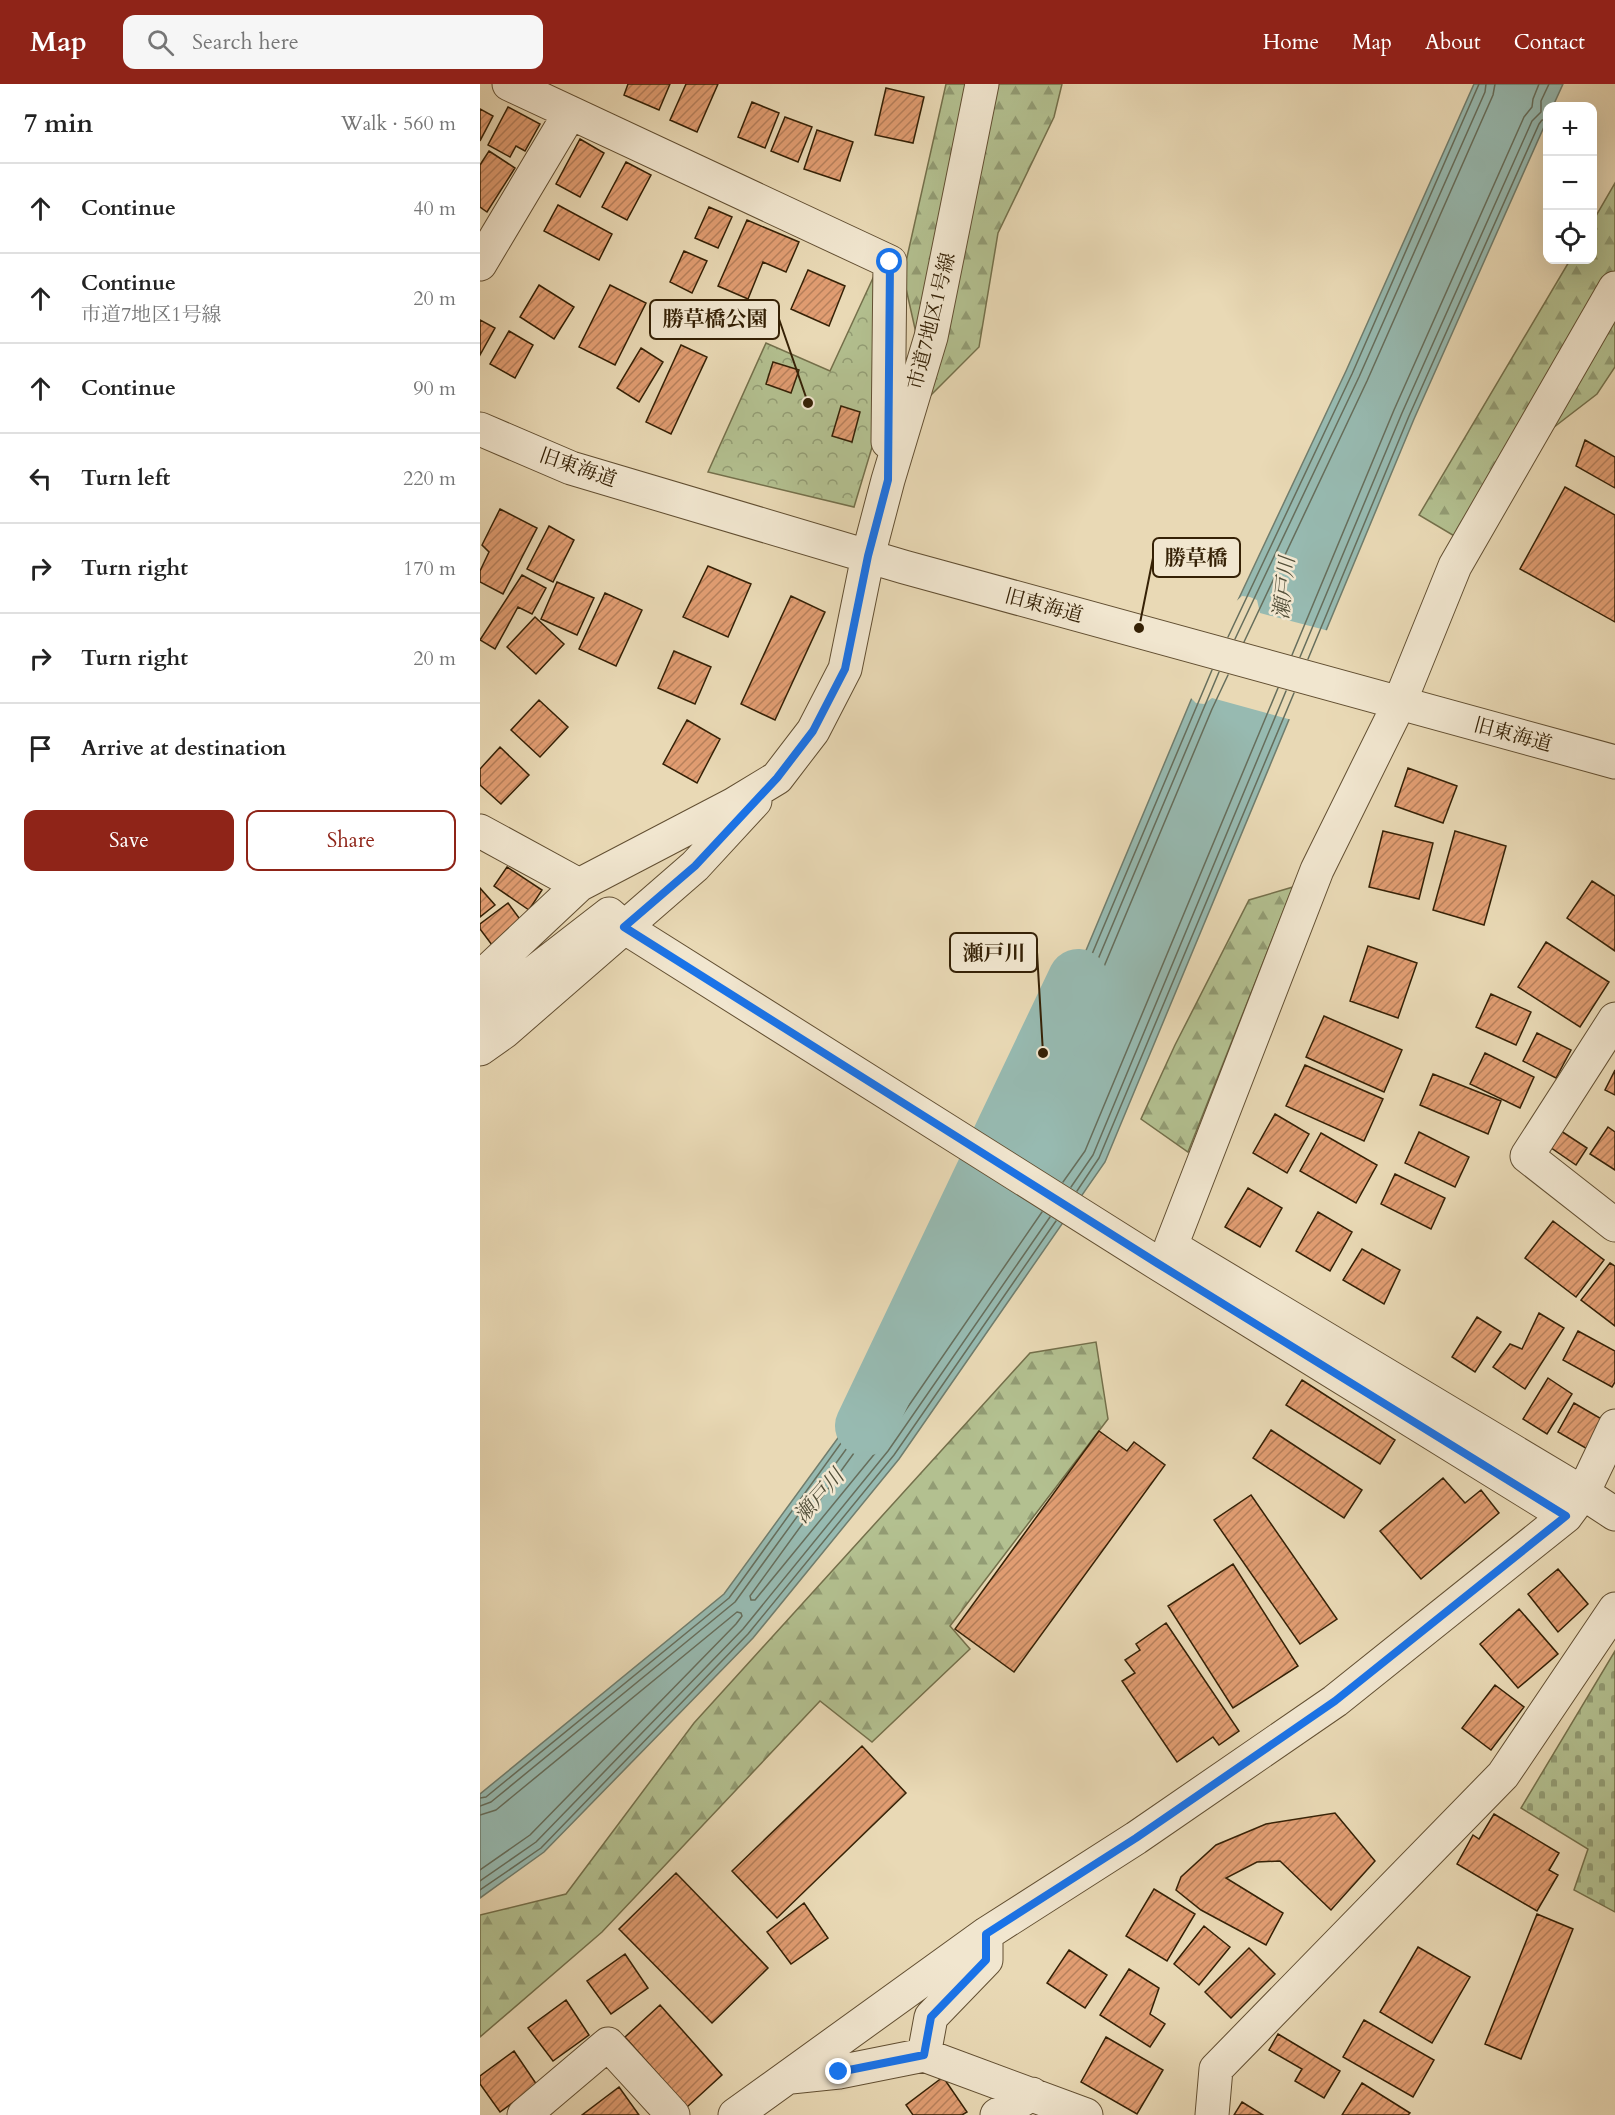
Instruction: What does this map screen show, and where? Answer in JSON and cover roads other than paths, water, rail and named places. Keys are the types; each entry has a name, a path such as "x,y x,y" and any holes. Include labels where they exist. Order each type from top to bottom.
{"street":[{"path":"509,84 554,99 890,262 888,480"},
{"name":"市道7地区1号線","path":"480,1049 504,1032 695,866 777,778 813,731 845,669 868,556 931,337 982,84"},
{"path":"480,264 554,99"},
{"path":"1575,1504 1171,1246 1317,870 1399,704 1455,566 1615,288"},
{"name":"旧東海道","path":"480,429 571,468 904,567 1399,704 1614,758"},
{"path":"480,978 579,885 734,804 777,778"},
{"path":"480,831 579,885"},
{"path":"480,1014 609,914 624,927 1157,1263 1575,1504 1615,1514"},
{"path":"1615,1019 1527,1156 1615,1225"},
{"path":"735,2115 986,1934 1136,1838 1335,1701 1575,1504 1615,1426"},
{"path":"1212,2115 1216,2069 1503,1775 1615,1609"},
{"path":"924,2055 931,2017 986,1960 986,1934"},
{"path":"525,2115 608,2044 673,2115"},
{"path":"789,2077 839,2072 924,2055 1086,2115"},
{"path":"997,2115 1032,2094"}],"water":[{"path":"1474,84 1563,84 1555,102 1543,102 1543,129 1414,419 1105,1162 899,1459 753,1638 544,1852 480,1898 480,1794 724,1594 900,1353 1043,1053 1191,700 1346,371"}],"waterway":[{"name":"瀬戸川","path":"865,1426 1078,979"}],"place":[{"name":"勝草橋公園","path":"808,403"},
{"name":"勝草橋","path":"1139,628"},
{"name":"瀬戸川","path":"1043,1053"}]}
